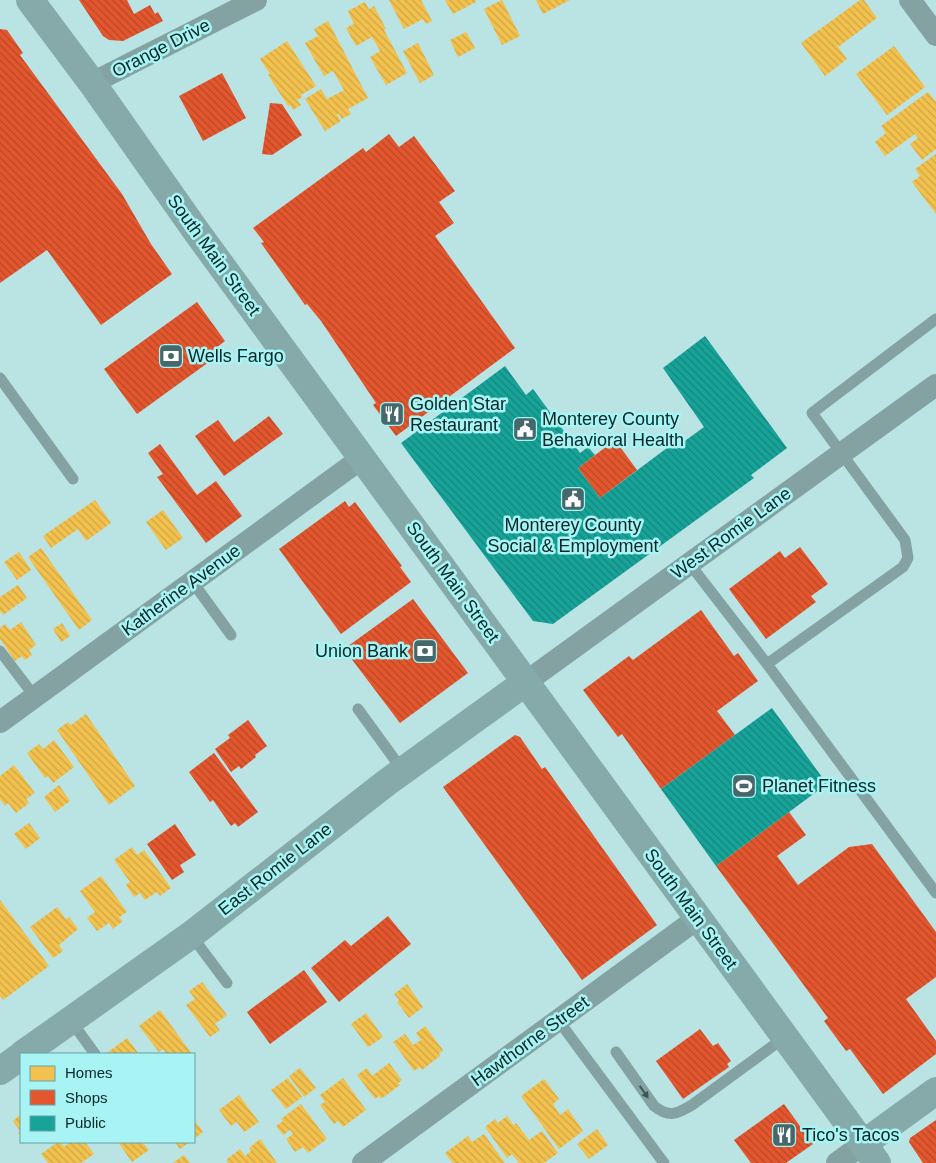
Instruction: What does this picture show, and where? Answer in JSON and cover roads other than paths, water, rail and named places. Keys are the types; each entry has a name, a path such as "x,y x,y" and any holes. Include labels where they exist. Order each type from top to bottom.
{"main road":[{"name":"South Main Street","path":"30,0 92,83 196,231 870,1154"},
{"name":"East Romie Lane","path":"25,1053 191,935 403,771 526,682"},
{"name":"East Romie Lane","path":"0,1071 20,1056"},
{"path":"870,1154 936,1091"}],"street":[{"name":"Orange Drive","path":"92,83 256,0"},
{"path":"910,0 936,35"},
{"name":"West Romie Lane","path":"526,682 936,385"},
{"name":"Katherine Avenue","path":"0,722 362,458"},
{"name":"Hawthorne Street","path":"363,1163 698,918"},
{"path":"838,1163 870,1154"}],"lane":[{"path":"766,664 903,567 908,558 905,540 812,413 936,319"},
{"path":"0,378 72,479"},
{"path":"689,563 936,893"},
{"path":"192,581 231,635"},
{"path":"0,651 35,697"},
{"path":"358,709 403,771"},
{"path":"191,935 227,983"},
{"path":"70,1020 94,1053"},
{"path":"558,1020 664,1163"},
{"path":"616,1052 654,1106 668,1114 679,1113 692,1105 785,1037"}],"place":[{"name":"Wells Fargo","path":"171,356"},
{"name":"Golden Star Restaurant","path":"392,414"},
{"name":"Monterey County Behavioral Health","path":"525,429"},
{"name":"Monterey County Social & Employment","path":"573,499"},
{"name":"Union Bank","path":"425,651"},
{"name":"Planet Fitness","path":"744,786"},
{"name":"Tico's Tacos","path":"784,1135"}]}
